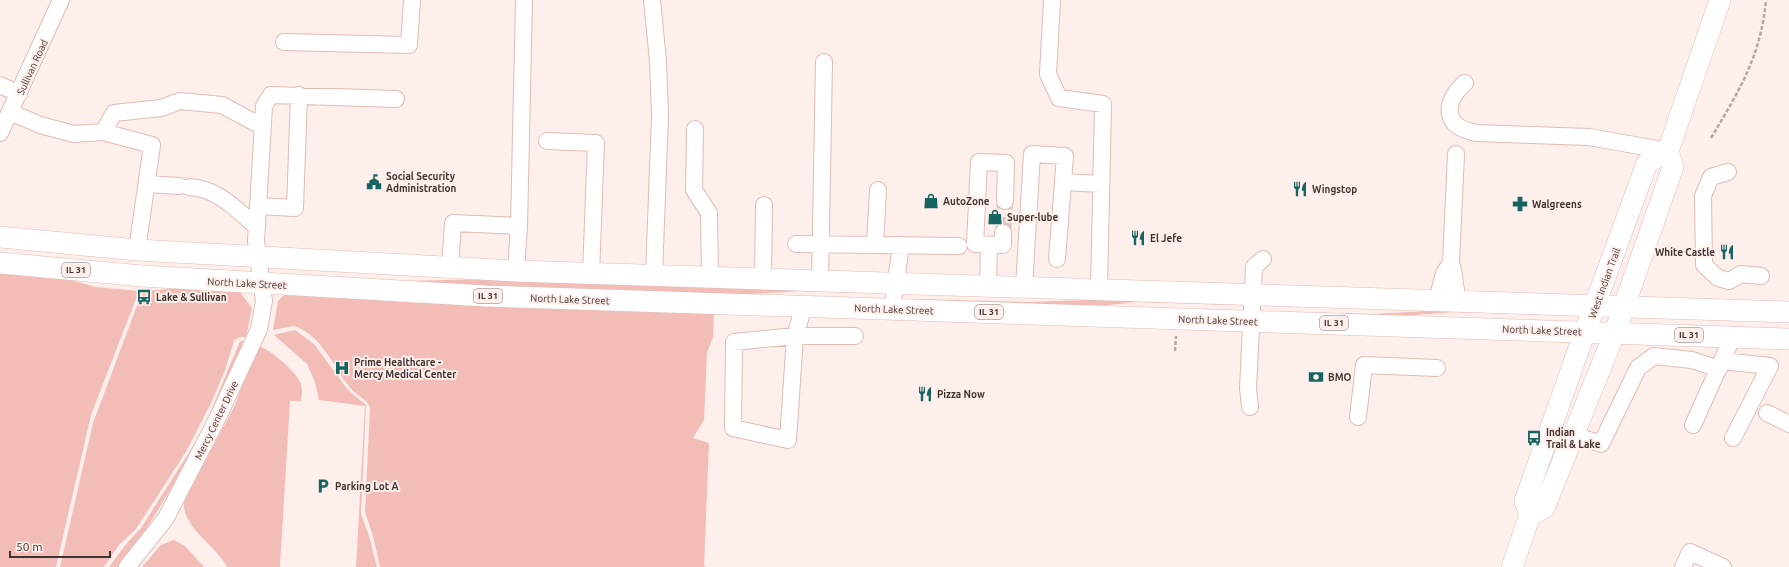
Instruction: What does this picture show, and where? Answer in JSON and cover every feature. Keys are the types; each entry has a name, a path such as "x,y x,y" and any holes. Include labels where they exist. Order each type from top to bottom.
{"main road":[{"path":"1530,515 1544,508 1615,332 1673,167 1668,151 1707,33 1720,0"},
{"name":"West Indian Trail","path":"1512,567 1530,515 1525,501 1585,331 1648,163 1668,151"},
{"path":"0,237 137,250 258,258 516,271 1789,312"},
{"name":"North Lake Street","path":"0,263 142,276 486,296 1585,331 1789,339"}],"street":[{"name":"Sullivan Road","path":"0,133 61,0"},
{"path":"284,42 409,45 412,0"},
{"path":"516,271 519,226 524,0"},
{"path":"652,0 658,61 660,116 654,275"},
{"path":"1052,0 1048,74 1059,98 1103,104 1099,290"},
{"path":"820,281 824,62"},
{"path":"1465,83 1455,91 1450,105 1450,114 1456,124 1465,130 1475,133 1589,137 1668,151"},
{"path":"0,85 19,94"},
{"name":"Mercy Center Drive","path":"127,567 166,518 221,411 259,329 264,301 256,241 264,106 271,94 299,95"},
{"path":"258,206 295,208 299,95 396,99"},
{"path":"103,132 114,112 161,108 180,101 222,105 262,127"},
{"path":"10,112 40,125 74,134 103,132 152,145 148,184 137,250"},
{"path":"695,129 694,190 709,213 710,277"},
{"path":"547,141 596,143 591,274"},
{"path":"1024,287 1032,154 1065,156 1057,259"},
{"path":"1456,154 1451,263 1454,272 1455,291 1460,301"},
{"path":"988,286 996,239 975,244 979,162 1006,163 1001,201"},
{"path":"1728,172 1711,177 1703,196 1704,265 1718,278 1729,280 1741,274 1761,276"},
{"path":"1063,182 1101,184"},
{"path":"148,184 201,188 214,193 258,227"},
{"path":"876,245 878,190"},
{"path":"763,279 764,205"},
{"path":"450,268 453,223 519,226"},
{"path":"796,244 959,246"},
{"path":"892,309 901,245"},
{"path":"1250,407 1248,388 1254,267 1263,259"},
{"path":"1437,300 1444,273 1451,263"},
{"path":"804,306 795,336 788,440 733,428 734,342 795,336 855,336"},
{"path":"1693,425 1734,336"},
{"path":"1574,435 1601,444 1638,368 1654,356 1721,365 1770,366 1733,438"},
{"path":"1358,417 1364,365 1437,368"},
{"path":"1767,413 1789,424"},
{"path":"1683,567 1690,552 1723,567"}],"path":[{"path":"1711,138 1749,71 1764,22 1766,0"}],"shaded area":[{"path":"0,272 63,278 96,287 139,291 91,415 56,567 0,567"},
{"path":"488,279 861,290 860,293 802,291 716,296 568,291 405,281"},
{"path":"182,288 239,291 252,308 246,337 239,337 234,341 225,370 212,401 187,450 136,529 119,545 104,567 60,567 93,423 138,303 144,305 146,300 141,297 143,291"},
{"path":"286,293 714,311 713,337 707,353 704,420 693,438 709,443 704,566 707,567 380,567 373,536 365,512 370,407 352,390 327,354 313,337 294,326 273,330 278,301"},
{"path":"916,300 1027,302 1089,300 1235,302 1236,305 1137,302 1090,307 915,302"},
{"path":"1446,310 1556,312 1556,315 1455,312 1390,317 1287,314 1287,312 1373,314"},
{"path":"295,330 314,344 348,390 366,405 361,514 369,536 377,567 356,567 365,406 319,400 315,382 307,364 274,335"},
{"path":"240,341 244,341 237,359 204,428 177,478 150,524 119,567 109,567 126,544 141,528 197,440 208,418"},
{"path":"261,347 266,349 288,367 301,384 302,389 301,401 290,401 280,567 227,567 222,559 193,528 185,510 184,501 234,407 256,349"},
{"path":"174,540 185,546 204,567 142,567 161,545"}],"tunnel":[{"path":"1003,233 1005,201"}],"place":[{"name":"Social Security Administration","path":"374,182"},
{"name":"Wingstop","path":"1300,189"},
{"name":"AutoZone","path":"931,201"},
{"name":"Walgreens","path":"1520,204"},
{"name":"Super-lube","path":"995,217"},
{"name":"El Jefe","path":"1138,238"},
{"name":"White Castle","path":"1727,252"},
{"name":"Lake & Sullivan","path":"144,297"},
{"name":"Prime Healthcare - Mercy Medical Center","path":"342,368"},
{"name":"BMO","path":"1316,377"},
{"name":"Pizza Now","path":"925,394"},
{"name":"Indian Trail & Lake","path":"1534,438"},
{"name":"Parking Lot A","path":"323,486"}]}
